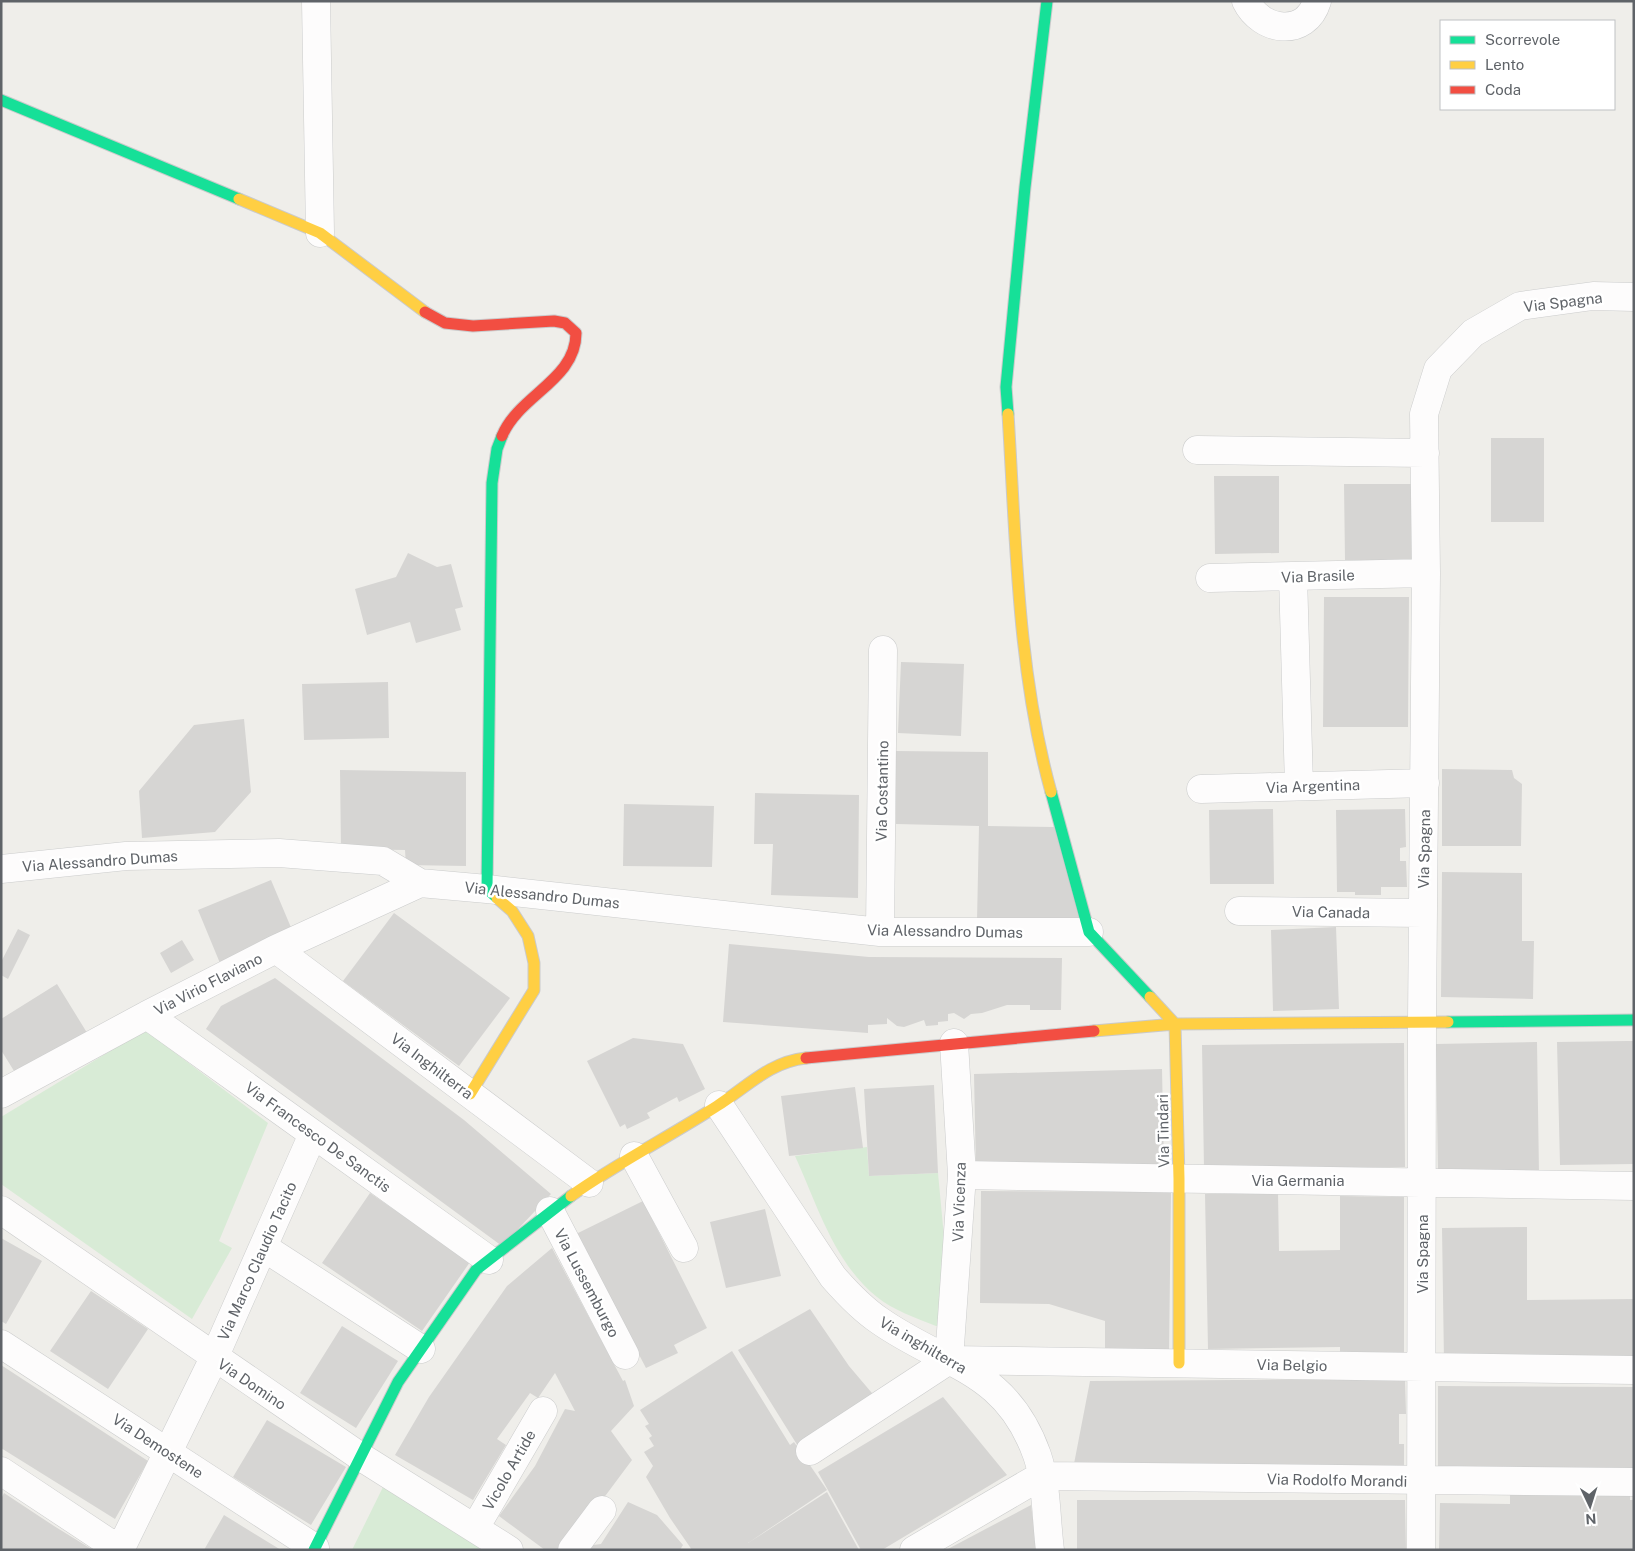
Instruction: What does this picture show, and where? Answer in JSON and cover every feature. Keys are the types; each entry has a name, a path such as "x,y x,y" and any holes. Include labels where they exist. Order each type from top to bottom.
{"street":[{"path":"316,1 320,233"},
{"path":"1047,1 1025,186 1006,387 1022,641 1039,749 1089,932 1175,1024"},
{"path":"1246,1 1251,12 1260,20 1272,26 1286,27 1298,23 1309,15 1317,1"},
{"path":"1,100 320,233 423,311 445,323 473,326 554,321 566,323 576,333 576,347 569,363 508,422 497,449 492,483 487,889 512,911 528,936 534,963 534,990 470,1094"},
{"name":"Via Spagna","path":"1421,1550 1422,1021 1426,573 1424,414 1438,369 1472,333 1520,306 1593,296 1634,297"},
{"path":"1197,450 1425,453"},
{"name":"Via Brasile","path":"1210,578 1426,573"},
{"path":"1293,576 1299,786"},
{"name":"Via Costantino","path":"880,932 884,650"},
{"name":"Via Argentina","path":"1201,789 1425,783"},
{"name":"Via Alessandro Dumas","path":"1,869 126,856 279,852 383,861 420,884 487,889 880,932 1089,932"},
{"name":"Via Virio Flaviano","path":"1,1094 147,1015 276,949 420,884"},
{"name":"Via Canada","path":"1239,911 1423,913"},
{"name":"Via Inghilterra","path":"276,949 589,1183"},
{"name":"Via Francesco De Sanctis","path":"147,1015 489,1260"},
{"path":"315,1549 398,1382 476,1270 550,1211 589,1183 719,1105 762,1073 789,1061 954,1043 1175,1024 1634,1020"},
{"name":"Via Tindari","path":"1175,1024 1179,1179 1179,1363"},
{"name":"Via Vicenza","path":"949,1360 962,1175 954,1043"},
{"name":"Via inghilterra","path":"719,1105 833,1277 854,1300 880,1322 980,1377 1001,1395 1018,1415 1037,1456 1050,1550"},
{"name":"Via Marco Claudio Tacito","path":"120,1550 214,1358 314,1134"},
{"path":"634,1156 684,1248"},
{"name":"Via Germania","path":"962,1175 1422,1181 1634,1186"},
{"name":"Via Domino","path":"1,1210 214,1358 361,1457 509,1550"},
{"name":"Via Lussemburgo","path":"550,1211 625,1355"},
{"path":"263,1247 421,1349"},
{"name":"Via Demostene","path":"1,1344 315,1549"},
{"path":"810,1450 949,1360"},
{"name":"Via Belgio","path":"949,1360 1634,1370"},
{"name":"Vicolo Artide","path":"474,1528 543,1412"},
{"path":"2,1474 120,1550"},
{"path":"914,1550 1041,1476"},
{"name":"Via Rodolfo Morandi","path":"1041,1476 1634,1482"},
{"path":"572,1550 602,1510"}],"green space":[{"path":"145,1030 268,1123 219,1241 232,1248 192,1319 1,1184 1,1117"},
{"path":"867,1147 869,1176 938,1173 944,1237 940,1326 890,1306 862,1283 849,1267 828,1232 795,1156"},
{"path":"384,1485 487,1550 352,1550"}],"building":[{"path":"1491,438 1544,438 1544,522 1491,522"},
{"path":"1214,476 1279,476 1279,553 1215,554"},
{"path":"1344,484 1411,484 1412,560 1345,560"},
{"path":"408,553 437,567 451,564 463,607 455,609 461,630 416,643 410,622 367,635 355,589 396,577"},
{"path":"1324,597 1409,597 1408,727 1323,727"},
{"path":"901,662 964,664 961,736 898,733"},
{"path":"388,682 389,738 304,740 302,684"},
{"path":"244,719 251,792 215,832 142,838 139,791 194,725"},
{"path":"896,751 988,752 988,826 1054,827 1080,923 977,921 979,826 896,824"},
{"path":"1442,769 1512,770 1514,778 1522,784 1521,846 1442,846"},
{"path":"340,770 466,772 466,866 406,865 405,850 341,849"},
{"path":"755,793 859,795 858,898 771,895 773,844 754,844"},
{"path":"624,804 714,806 712,867 623,866"},
{"path":"1273,809 1274,884 1210,884 1209,810"},
{"path":"1405,809 1406,847 1400,848 1400,861 1406,861 1407,887 1381,887 1381,895 1355,895 1355,892 1337,892 1336,810"},
{"path":"1442,872 1522,873 1522,941 1534,941 1533,999 1441,997"},
{"path":"271,880 295,937 222,968 198,910"},
{"path":"394,913 510,998 459,1066 343,981"},
{"path":"1336,927 1339,1009 1273,1011 1271,930"},
{"path":"18,929 30,935 8,979 1,975 1,962"},
{"path":"182,940 194,960 171,973 160,953"},
{"path":"729,944 869,957 1062,958 1061,1010 1030,1010 1030,1005 1007,1005 982,1013 971,1014 964,1019 954,1013 948,1014 948,1021 938,1022 938,1025 926,1026 924,1020 904,1027 897,1026 887,1018 887,1024 868,1025 868,1033 723,1022"},
{"path":"275,978 464,1120 551,1194 502,1246 206,1029 221,1006"},
{"path":"57,984 89,1036 19,1079 1,1050 1,1019"},
{"path":"633,1038 683,1044 705,1089 679,1102 677,1097 647,1113 650,1118 627,1129 625,1124 620,1127 587,1061"},
{"path":"1634,1041 1634,1164 1560,1165 1557,1042"},
{"path":"1537,1042 1539,1174 1438,1175 1436,1044"},
{"path":"1404,1043 1405,1167 1204,1169 1202,1045"},
{"path":"1162,1069 1164,1167 976,1172 974,1074"},
{"path":"934,1085 938,1173 869,1176 864,1089"},
{"path":"855,1087 863,1148 789,1156 781,1096"},
{"path":"981,1191 1171,1192 1169,1354 1105,1359 1105,1321 1049,1304 980,1303"},
{"path":"370,1193 470,1262 422,1331 322,1263"},
{"path":"1278,1193 1279,1251 1340,1250 1340,1196 1404,1197 1404,1358 1340,1357 1340,1347 1208,1349 1205,1194"},
{"path":"643,1201 707,1328 674,1345 678,1353 646,1368 576,1234"},
{"path":"765,1209 781,1276 726,1288 710,1222"},
{"path":"1527,1227 1527,1300 1634,1299 1634,1360 1444,1362 1442,1228"},
{"path":"1,1238 42,1261 6,1324 1,1321"},
{"path":"552,1248 623,1381 625,1380 634,1406 611,1431 632,1460 565,1550 545,1550 499,1516 535,1466 565,1409 575,1411 555,1373 538,1398 530,1393 497,1439 506,1445 473,1500 395,1455 429,1397 507,1286"},
{"path":"91,1291 148,1329 108,1389 50,1351"},
{"path":"810,1309 849,1366 877,1399 801,1451 738,1350"},
{"path":"342,1326 398,1361 356,1428 300,1393"},
{"path":"732,1351 790,1445 794,1442 827,1490 748,1543 827,1492 859,1550 692,1550 670,1518 646,1477 653,1466 644,1452 654,1446 649,1438 652,1436 645,1426 649,1424 640,1410"},
{"path":"1,1365 148,1461 115,1519 1,1448"},
{"path":"1405,1379 1406,1414 1399,1414 1399,1444 1404,1444 1404,1469 1073,1469 1090,1381"},
{"path":"1438,1386 1634,1387 1634,1475 1438,1474"},
{"path":"943,1397 1007,1475 882,1550 861,1550 818,1472"},
{"path":"267,1420 346,1467 311,1525 233,1477"},
{"path":"4,1493 93,1550 1,1550 1,1499"},
{"path":"1630,1494 1630,1500 1634,1500 1634,1550 1439,1550 1440,1503 1510,1504 1510,1495"},
{"path":"1077,1500 1405,1500 1406,1550 1077,1550"},
{"path":"628,1502 657,1515 683,1545 680,1550 582,1550 586,1546 601,1544"},
{"path":"1031,1505 1037,1550 946,1550"},
{"path":"224,1515 281,1550 204,1550"}],"traffic: fast":[{"path":"1008,414 1006,387 1025,187 1047,1"},
{"path":"1,100 239,199"},
{"path":"497,898 487,889 492,483 497,449 502,436"},
{"path":"1051,792 1089,932 1150,997"},
{"path":"1448,1022 1634,1020"},
{"path":"314,1550 398,1382 476,1270 571,1196"}],"traffic: slow":[{"path":"239,199 320,233 425,312"},
{"path":"1008,414 1016,557 1025,652 1031,699 1051,792"},
{"path":"470,1094 534,990 534,963 528,936 512,911 497,898"},
{"path":"1150,997 1175,1024 1179,1179 1179,1363"},
{"path":"1094,1031 1175,1024 1448,1022"},
{"path":"571,1196 606,1172 717,1106 769,1070 793,1060 806,1058"}],"traffic: jam":[{"path":"425,312 445,323 473,326 554,321 565,323 576,333 574,349 567,363 521,409 510,422 502,436"},
{"path":"806,1058 1094,1031"}]}
